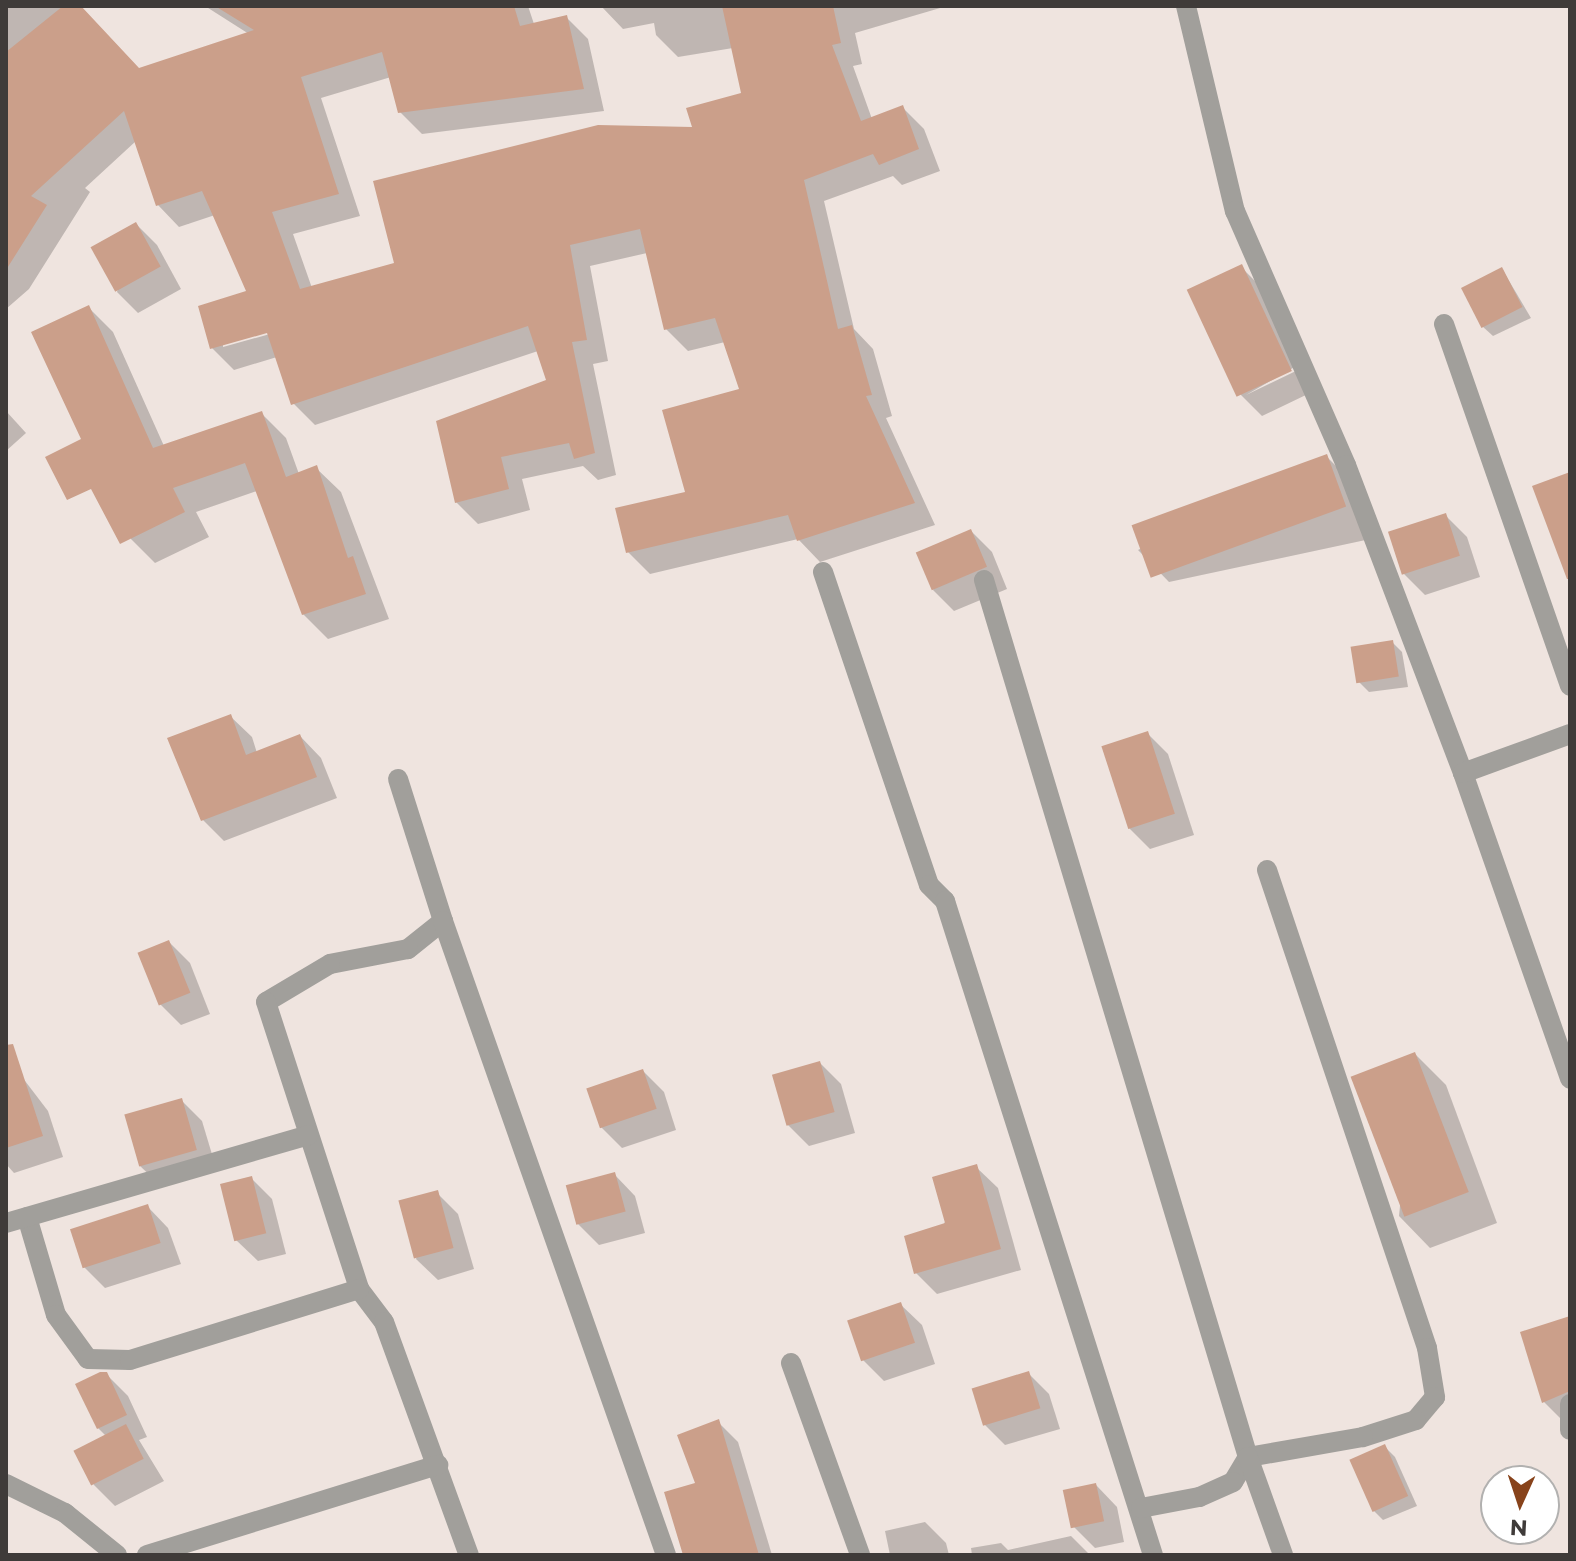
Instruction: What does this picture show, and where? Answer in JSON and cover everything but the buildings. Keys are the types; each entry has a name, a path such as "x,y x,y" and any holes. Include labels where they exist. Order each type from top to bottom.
{"street":[{"path":"1186,6 1235,211 1323,408 1463,773 1570,1079"},
{"path":"1444,324 1570,686"},
{"path":"823,572 929,885 945,901 1141,1508 1153,1555"},
{"path":"984,580 1248,1457 1283,1555"},
{"path":"1463,773 1570,734"},
{"path":"398,779 443,921 666,1555"},
{"path":"1141,1508 1199,1497 1233,1482 1248,1457 1363,1437 1416,1420 1435,1397 1427,1348 1267,870"},
{"path":"443,921 408,949 330,964 266,1002 359,1289 384,1322 469,1555"},
{"path":"6,1223 308,1135"},
{"path":"27,1217 56,1315 88,1359 130,1360 359,1289"},
{"path":"791,1363 860,1555"},
{"path":"1570,1404 1570,1430"},
{"path":"147,1555 438,1465"},
{"path":"6,1484 65,1513 117,1555"}]}
